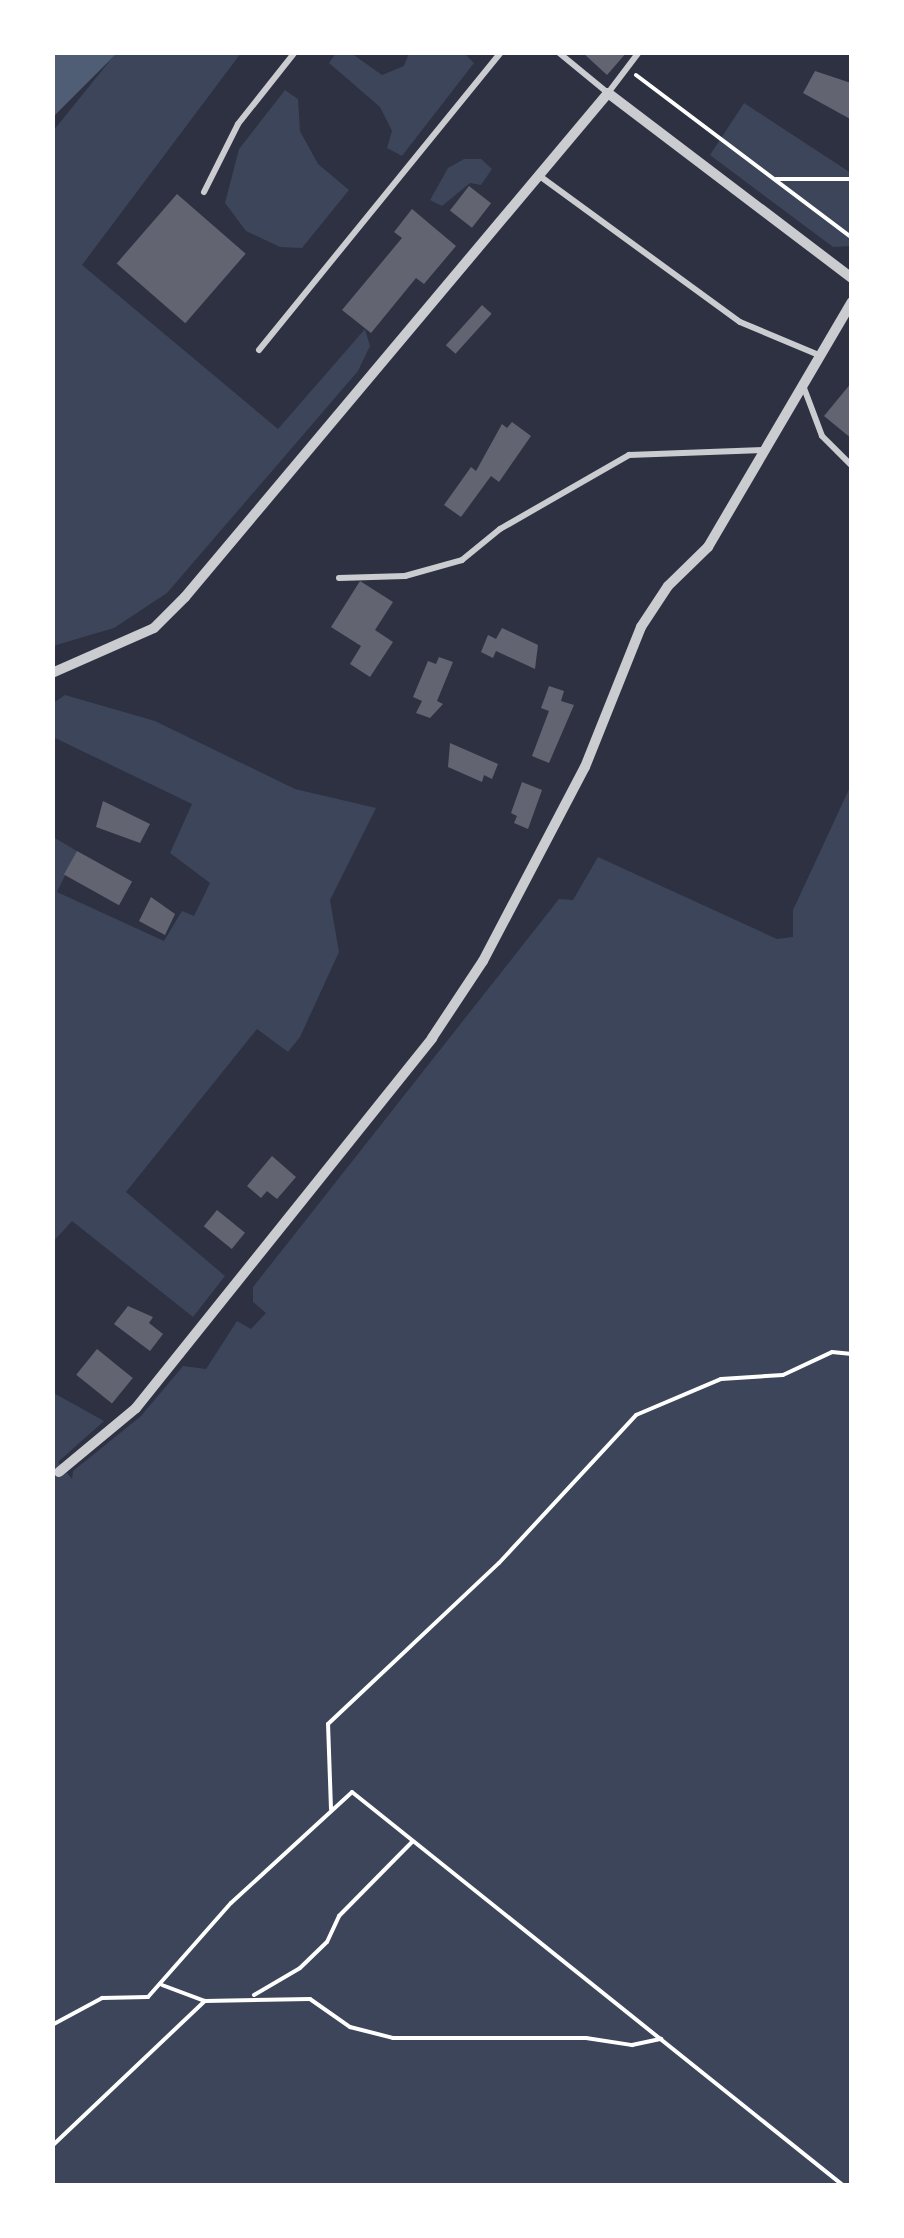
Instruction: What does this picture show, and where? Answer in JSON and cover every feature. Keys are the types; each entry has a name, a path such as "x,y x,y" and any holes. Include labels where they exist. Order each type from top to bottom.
{"street":[{"path":"52,673 122,647 154,628 185,597 608,93 852,278"},
{"path":"60,1472 136,1408 352,1141 442,1022 528,876 585,767 641,627 668,586 708,547 852,302"}],"lane":[{"path":"204,192 238,124 295,52"},
{"path":"258,350 502,52"},
{"path":"558,52 608,93 639,52"},
{"path":"541,177 740,322 822,357"},
{"path":"804,388 822,436 852,466"},
{"path":"338,578 405,576 462,560 500,528 629,455 763,450"}],"path":[{"path":"628,68 852,238"},
{"path":"774,180 852,179"},
{"path":"332,1809 328,1724 499,1562 636,1414 721,1379 783,1375 832,1352 852,1354"},
{"path":"52,2025 102,1998 126,1992 139,2000 161,1984 204,1931 352,1792 844,2186"},
{"path":"252,1996 300,1968 327,1942 339,1916 413,1841"},
{"path":"161,1984 205,2000 252,1996 310,2000 350,2027 393,2038 586,2038 632,2045 660,2038"},
{"path":"52,2146 205,2000"}],"shaded area":[{"path":"117,52 241,53 82,265 278,429 365,329 370,346 358,371 167,593 114,628 53,646 53,131"},
{"path":"52,53 117,53 53,117"},
{"path":"336,53 351,53 382,75 404,66 409,53 464,53 474,63 402,156 387,148 392,131 380,107 329,63"},
{"path":"285,90 298,99 300,131 318,164 349,190 302,248 280,247 246,231 225,203 239,149"},
{"path":"744,103 851,173 851,246 833,247 710,155"},
{"path":"464,159 481,159 492,169 481,185 470,183 442,206 430,200 448,168"},
{"path":"65,695 155,721 295,789 376,808 330,900 339,952 300,1037 288,1052 257,1029 126,1192 225,1276 193,1317 72,1221 53,1242 53,837 77,851 57,892 164,941 182,911 194,916 210,883 170,853 192,804 53,737 53,703"},
{"path":"851,785 851,2185 53,2185 52,1392 104,1421 58,1462 72,1479 73,1471 141,1416 183,1366 206,1369 237,1321 251,1329 266,1313 253,1302 253,1287 559,899 573,900 598,857 777,939 793,937 793,910"}],"building":[{"path":"582,52 627,52 607,75"},
{"path":"815,71 851,83 852,120 803,93"},
{"path":"469,186 491,203 472,228 450,210"},
{"path":"177,194 246,254 185,323 117,263"},
{"path":"412,209 456,246 424,284 416,278 371,333 342,310 402,238 394,232"},
{"path":"482,305 492,314 456,354 446,345"},
{"path":"852,382 852,439 824,416"},
{"path":"512,422 531,436 499,482 491,476 461,517 444,505 471,467 476,471 502,424 507,428"},
{"path":"360,581 393,602 375,630 393,642 370,677 350,664 361,646 331,627"},
{"path":"502,628 538,645 535,669 496,651 493,658 481,652 488,635 496,639"},
{"path":"439,657 453,662 437,701 443,704 430,718 416,713 422,701 413,697 428,661 436,664"},
{"path":"549,686 564,691 561,701 574,705 549,763 532,756 549,711 541,708"},
{"path":"450,743 498,764 492,779 484,775 482,782 448,767"},
{"path":"522,782 542,790 528,829 514,823 517,816 511,813"},
{"path":"103,801 150,824 140,843 96,827"},
{"path":"77,851 132,882 119,905 64,875"},
{"path":"151,897 175,914 165,935 139,921"},
{"path":"272,1156 296,1177 277,1199 267,1191 261,1198 247,1186"},
{"path":"217,1210 245,1233 232,1249 204,1226"},
{"path":"128,1306 153,1317 149,1323 163,1334 150,1351 114,1324"},
{"path":"97,1349 133,1378 112,1404 76,1375"}]}
